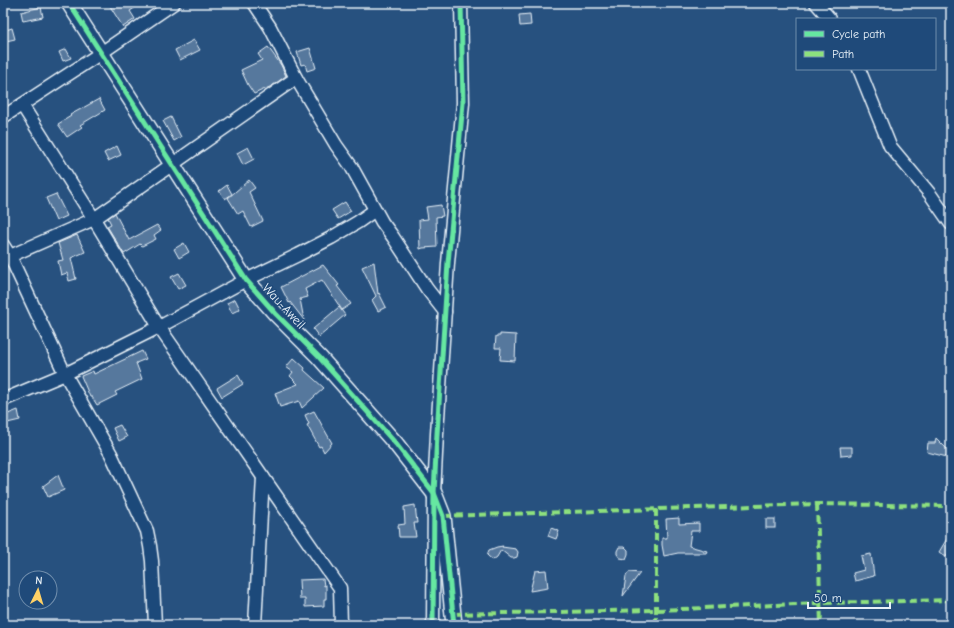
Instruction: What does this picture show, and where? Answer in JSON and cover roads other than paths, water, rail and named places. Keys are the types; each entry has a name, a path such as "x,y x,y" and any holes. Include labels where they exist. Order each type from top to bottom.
{"street":[{"name":"Wau-Aweil","path":"69,3 246,280 276,314 324,362 396,444 434,493 443,516 454,625"},
{"path":"3,116 174,3"},
{"path":"254,3 270,27 296,78 336,145 351,166 382,222 427,289 445,312"},
{"path":"433,625 434,493 448,263 463,102 461,3"},
{"path":"816,3 829,18"},
{"path":"859,70 890,146 930,194 951,224"},
{"path":"10,256 94,219 296,78"},
{"path":"22,104 159,327 340,588 340,625"},
{"path":"3,400 65,374 159,327 246,280 325,241 358,222 375,210"},
{"path":"3,245 10,256 65,374 111,454 147,531 152,561 155,625"},
{"path":"255,625 263,477"}]}
